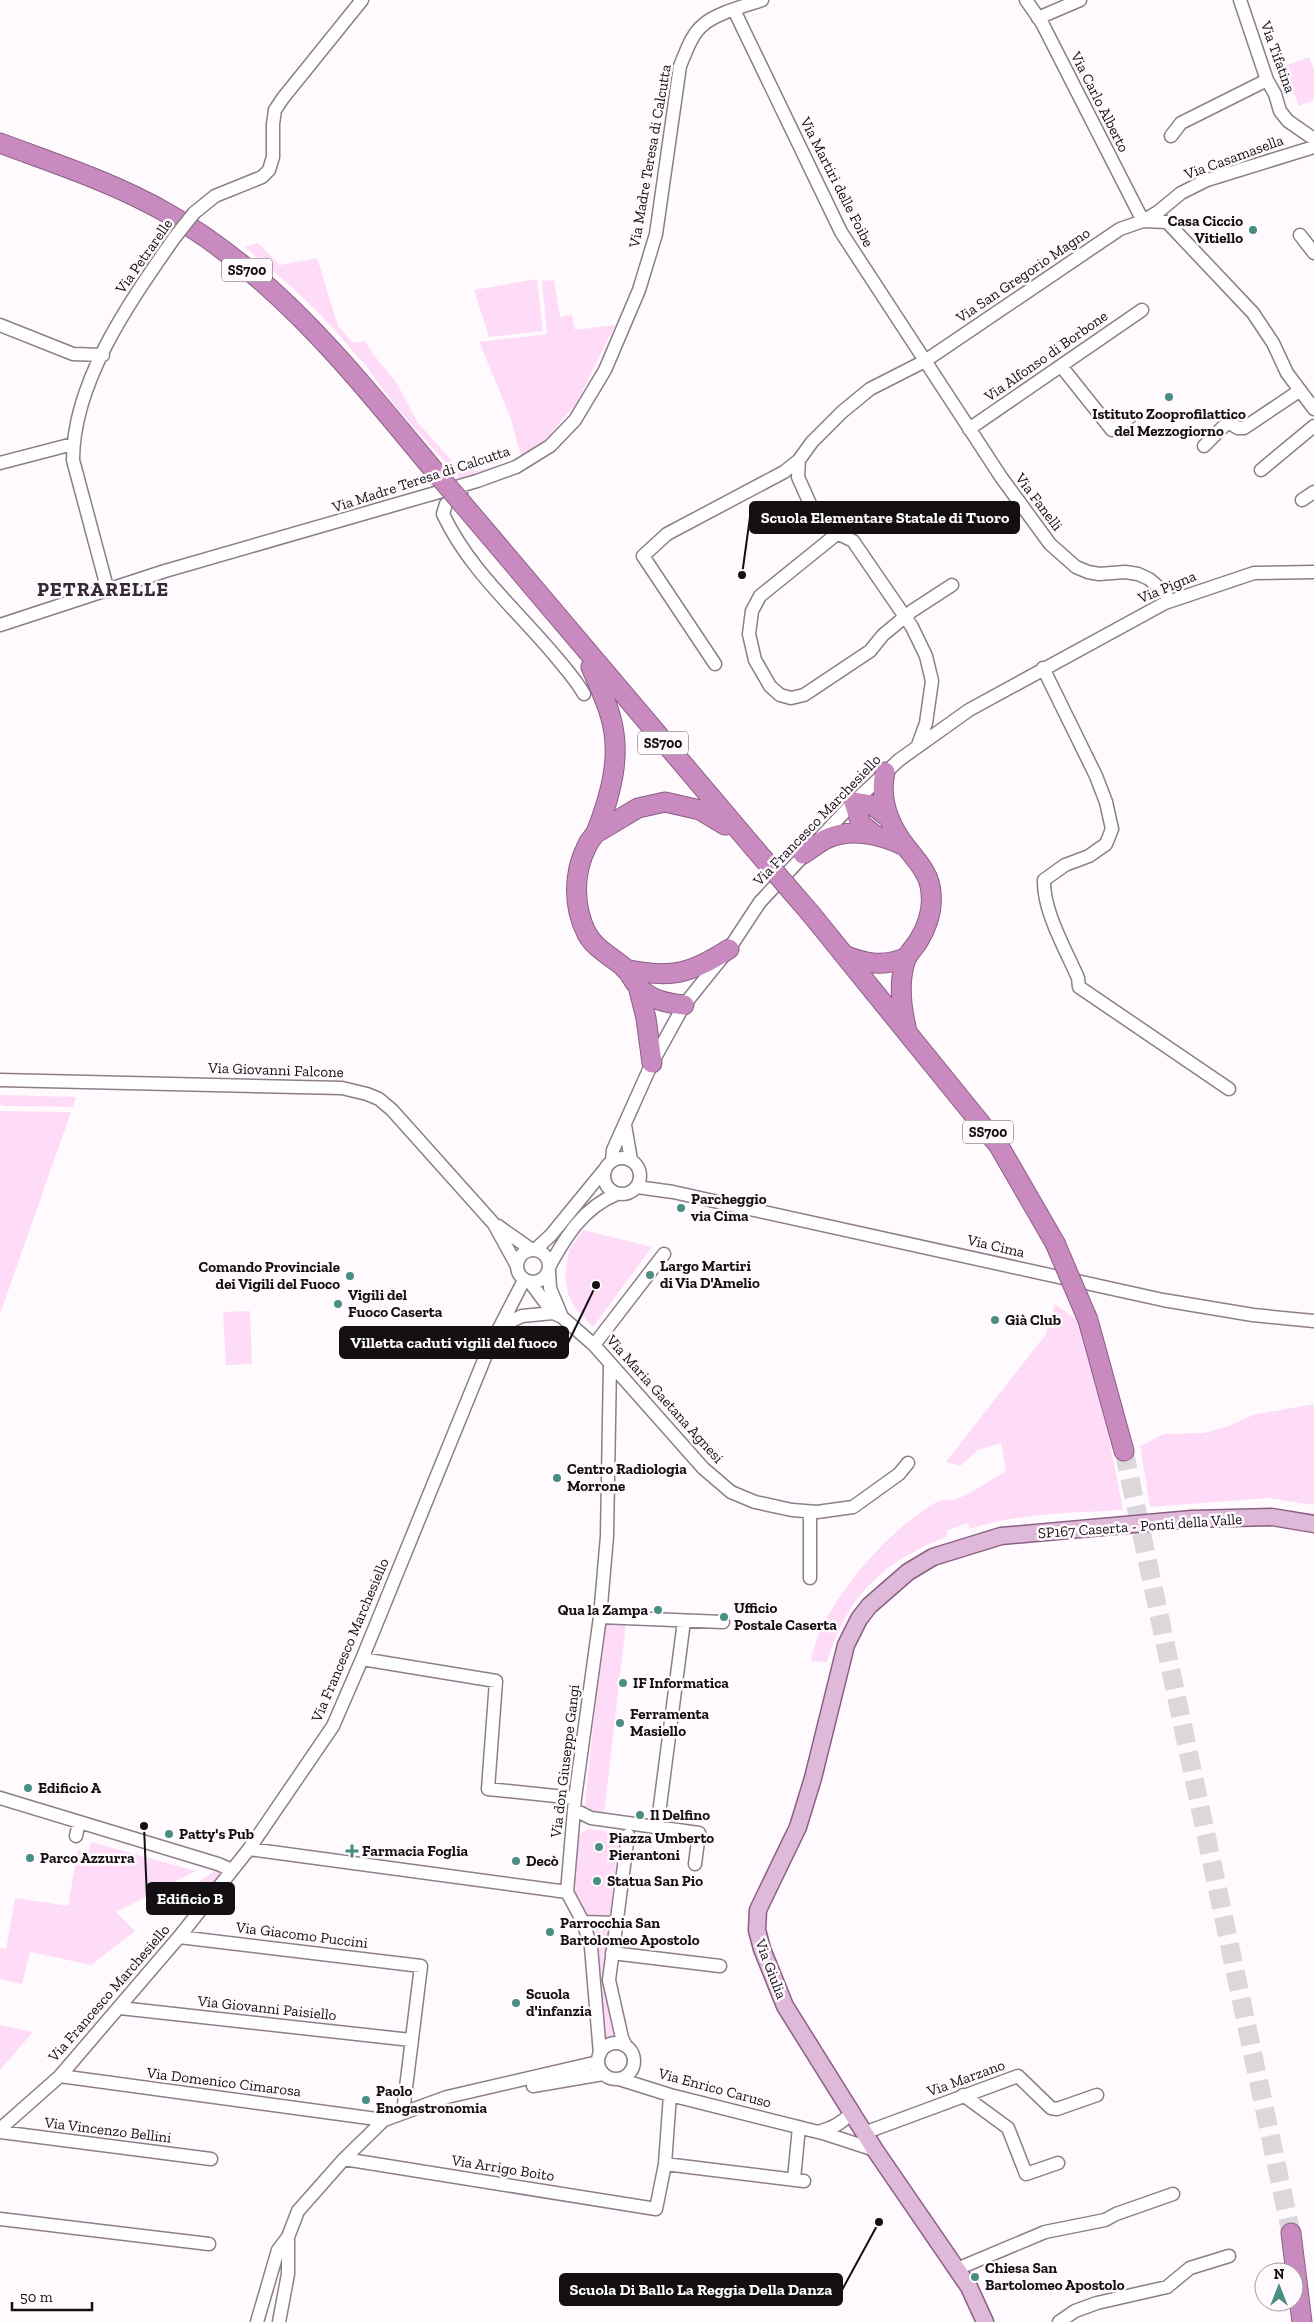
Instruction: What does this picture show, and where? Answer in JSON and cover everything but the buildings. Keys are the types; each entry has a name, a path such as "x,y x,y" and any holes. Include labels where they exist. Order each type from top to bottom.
{"highway":[{"name":"SS700","path":"0,143 111,185 166,212 203,234 284,300 338,355 583,649 811,914 999,1146 1055,1243 1088,1320 1124,1451"},
{"name":"SS700","path":"583,649 612,714 615,756 608,797 596,833 587,845 579,868 576,883 578,908 587,934 604,954 645,980 650,996 665,1003 684,1005"},
{"name":"SS700","path":"885,772 882,787 883,800 889,818 905,846 917,859 927,877 931,892 931,913 920,939 907,958 903,972 901,1005 907,1032"},
{"name":"SS700","path":"596,833 638,808 665,802 700,810 748,843"},
{"name":"SS700","path":"875,835 861,824 854,802 872,805 889,818"},
{"name":"SS700","path":"803,854 827,838 849,833 887,837 905,846"},
{"path":"645,980 692,970 729,949"},
{"path":"844,955 859,961 883,964 894,963 907,958"},
{"name":"SS700","path":"645,980 646,1018 652,1063"},
{"path":"1291,2233 1302,2322"}],"main road":[{"name":"SP167 Caserta - Ponti della Valle","path":"968,1545 1001,1536 1192,1519 1272,1518 1314,1524"},
{"name":"Via Giulia","path":"968,1545 933,1558 908,1572 886,1589 859,1619 841,1659 813,1778 798,1827 758,1910 757,1930 759,1940 785,2006 875,2150 969,2287 986,2322"}],"street":[{"name":"Via Petrarelle","path":"108,591 73,460 73,444 78,414 94,367 103,355 123,314 175,237 194,213 214,196 262,177 270,170 273,157 275,110 362,0"},
{"name":"Via Madre Teresa di Calcutta","path":"0,625 165,572 477,481 516,467 550,446 575,420 594,390 605,370 640,290 656,234 680,66 696,32 704,23 762,0"},
{"name":"Via Carlo Alberto","path":"1026,0 1038,18 1143,221"},
{"path":"1038,18 1080,0"},
{"name":"Via Tifatina","path":"1240,0 1267,80 1275,94 1280,111 1288,121 1314,138"},
{"name":"Via Martiri delle Foibe","path":"734,10 841,232 924,361"},
{"path":"1171,136 1181,123 1267,80"},
{"name":"Via Casamasella","path":"1143,221 1158,212 1181,193 1207,180 1314,147"},
{"path":"1143,221 1167,222 1253,313 1299,391 1314,409"},
{"name":"Via San Gregorio Magno","path":"715,664 643,556 667,534 784,472 799,460 812,442 842,412 868,391 924,361 1120,229 1143,221"},
{"path":"1300,235 1314,253"},
{"name":"Via Alfonso di Borbone","path":"969,429 1142,310"},
{"path":"0,324 37,341 73,354 103,355"},
{"name":"Via Fanelli","path":"924,361 1011,491 1050,544 1064,558 1076,567 1088,572 1138,574 1162,590 1170,601"},
{"path":"1061,366 1112,430 1130,417"},
{"path":"1204,446 1228,422 1238,428 1244,428 1299,391"},
{"path":"1261,470 1314,426"},
{"path":"0,463 73,444"},
{"path":"799,460 798,477 814,516 831,530 853,541 912,627 926,656 932,681 926,723 918,746"},
{"path":"477,481 446,504 443,514 450,530 482,575 534,630 584,694"},
{"path":"1302,500 1314,492"},
{"path":"838,533 760,596 752,611 750,645 755,660 770,686 780,695 791,698 804,696 870,651 883,634 952,586"},
{"name":"Via Pigna","path":"1043,668 1170,601 1254,572 1314,572"},
{"path":"1043,668 1096,776 1106,802 1112,829 1106,844 1089,856 1065,865 1044,880 1044,890 1048,903 1078,978 1079,987 1229,1089"},
{"name":"Via Francesco Marchesiello","path":"534,1250 551,1235 608,1164 652,1063 684,1005 729,949 760,902 803,854 885,772 969,710 1043,668"},
{"name":"Via Giovanni Falcone","path":"0,1080 282,1085 342,1088 367,1094 379,1099 408,1126 494,1224 517,1266"},
{"path":"549,1269 544,1255 534,1250 523,1254 517,1266 520,1276 527,1281 540,1281 549,1269 563,1241 582,1217 603,1199 628,1193 637,1187 640,1182 625,1125"},
{"path":"618,1194 605,1184 608,1164 622,1157 635,1164"},
{"name":"Via Cima","path":"635,1164 673,1192"},
{"name":"Via Cima","path":"637,1187 673,1192 1163,1300 1253,1315 1314,1321"},
{"name":"Via Giovanni Falcone","path":"494,1224 534,1250"},
{"path":"594,1344 664,1254"},
{"name":"Via Maria Gaetana Agnesi","path":"549,1269 550,1288 557,1315"},
{"name":"Via Francesco Marchesiello","path":"0,2130 60,2076 179,1937 249,1848 333,1726 488,1350 511,1303 527,1281"},
{"name":"Via Maria Gaetana Agnesi","path":"527,1281 557,1315 594,1344 703,1468 731,1492 755,1502 810,1512 853,1507 900,1474 908,1463"},
{"path":"501,1326 522,1316 557,1315"},
{"name":"Via don Giuseppe Gangi","path":"567,1892 575,1804 600,1617 607,1536 610,1363"},
{"path":"810,1512 810,1578"},
{"path":"600,1617 724,1622"},
{"path":"657,1828 684,1621"},
{"path":"362,1659 496,1681 488,1788 575,1804 585,1817 637,1826 699,1833 696,1864"},
{"path":"0,1798 218,1864 232,1870"},
{"path":"76,1836 79,1822"},
{"path":"572,1834 581,1827 587,1826 615,1828 628,1836"},
{"path":"619,2079 630,2073 634,2056 622,2038 609,1980 628,1836 637,1826"},
{"path":"249,1848 567,1892 583,1922 592,1946 601,2063 608,2077 648,2087"},
{"path":"583,1922 617,1923"},
{"name":"Via Giacomo Puccini","path":"179,1937 421,1966 411,2040"},
{"path":"612,1953 720,1966"},
{"name":"Via Giovanni Paisiello","path":"120,2008 411,2040"},
{"path":"408,2110 411,2040"},
{"path":"601,2063 604,2049 614,2043 626,2046"},
{"name":"Via Enrico Caruso","path":"634,2062 648,2087 670,2095 818,2132 875,2150"},
{"path":"257,2322 278,2250 288,2237 298,2211 344,2159 384,2120 447,2097 601,2063"},
{"name":"Via Domenico Cimarosa","path":"60,2076 384,2120"},
{"name":"Via Marzano","path":"864,2133 1018,2076 1051,2108 1057,2109 1097,2095"},
{"path":"670,2095 664,2164 799,2180 799,2128"},
{"path":"963,2095 1008,2128 1026,2174 1058,2163"},
{"path":"818,2132 833,2128 843,2122 851,2113"},
{"name":"Via Vincenzo Bellini","path":"0,2130 211,2160"},
{"name":"Via Arrigo Boito","path":"344,2159 656,2209 664,2164"},
{"path":"957,2269 1045,2232 1105,2220 1116,2214 1173,2194"},
{"path":"0,2219 209,2244"},
{"path":"279,2322 288,2274 288,2237"},
{"path":"1059,2322 1076,2311 1097,2303 1167,2287 1190,2268 1229,2256"}],"shaded area":[{"path":"1309,57 1314,70 1314,100 1299,106 1283,67"},
{"path":"258,243 280,265 317,258 338,326 353,343 365,341 396,382 418,423 453,462 460,468 475,471 504,465 461,480 396,407 366,366 322,316 245,247"},
{"path":"537,279 543,331 489,337 474,290"},
{"path":"554,280 560,317 572,315 575,330 615,325 576,404 546,439 521,456 510,416 479,342 547,334 542,281"},
{"path":"0,1095 76,1097 73,1107 3,1106 0,1104"},
{"path":"0,1111 71,1112 0,1314"},
{"path":"583,1230 652,1247 593,1327 575,1308 568,1294 565,1275 569,1250"},
{"path":"1055,1304 1080,1322 1101,1396 1123,1510 1026,1517 969,1529 968,1523 948,1530 946,1537 903,1558 885,1570 870,1584 845,1618 827,1662 811,1661 817,1639 842,1594 859,1571 898,1530 937,1502 954,1500 1006,1471 1001,1443 978,1450 960,1466 946,1462 1046,1334"},
{"path":"250,1311 252,1364 226,1365 223,1312"},
{"path":"1314,1404 1314,1505 1268,1498 1150,1507 1140,1446 1164,1434 1204,1433 1229,1426 1253,1415"},
{"path":"604,1622 626,1623 604,1815 584,1813"},
{"path":"589,1829 612,1832 619,1839 610,1918 587,1917 572,1892 578,1835"},
{"path":"91,1842 196,1871 116,1912 135,1931 91,1965 30,1952 22,1984 0,1979 0,1948 6,1949 15,1899 68,1906 78,1849 88,1853"},
{"path":"219,1868 227,1872 202,1897 191,1887"},
{"path":"593,1931 609,1931 618,2041 602,2043 601,1973"},
{"path":"0,2025 33,2032 0,2070"}],"tunnel":[{"path":"1124,1451 1291,2233"}],"place":[{"name":"Casa Ciccio Vitiello","path":"1253,230"},
{"name":"Istituto Zooprofilattico del Mezzogiorno","path":"1169,397"},
{"name":"Scuola Elementare Statale di Tuoro","path":"742,575"},
{"name":"Parcheggio via Cima","path":"681,1208"},
{"name":"Largo Martiri di Via D'Amelio","path":"650,1275"},
{"name":"Comando Provinciale dei Vigili del Fuoco","path":"350,1276"},
{"name":"Villetta caduti vigili del fuoco","path":"596,1285"},
{"name":"Vigili del Fuoco Caserta","path":"338,1304"},
{"name":"Già Club","path":"995,1320"},
{"name":"Centro Radiologia Morrone","path":"557,1478"},
{"name":"Qua la Zampa","path":"658,1610"},
{"name":"Ufficio Postale Caserta","path":"724,1617"},
{"name":"IF Informatica","path":"623,1683"},
{"name":"Ferramenta Masiello","path":"620,1723"},
{"name":"Edificio A","path":"28,1788"},
{"name":"Il Delfino","path":"640,1815"},
{"name":"Edificio B","path":"144,1826"},
{"name":"Patty's Pub","path":"169,1834"},
{"name":"Piazza Umberto Pierantoni","path":"599,1847"},
{"name":"Farmacia Foglia","path":"352,1851"},
{"name":"Parco Azzurra","path":"30,1858"},
{"name":"Decò","path":"516,1861"},
{"name":"Statua San Pio","path":"597,1881"},
{"name":"Parrocchia San Bartolomeo Apostolo","path":"550,1932"},
{"name":"Scuola d'infanzia","path":"516,2003"},
{"name":"Paolo Enogastronomia","path":"366,2100"},
{"name":"Scuola Di Ballo La Reggia Della Danza","path":"879,2222"},
{"name":"Chiesa San Bartolomeo Apostolo","path":"975,2277"}],"district":[{"name":"PETRARELLE","path":"103,589"}]}
